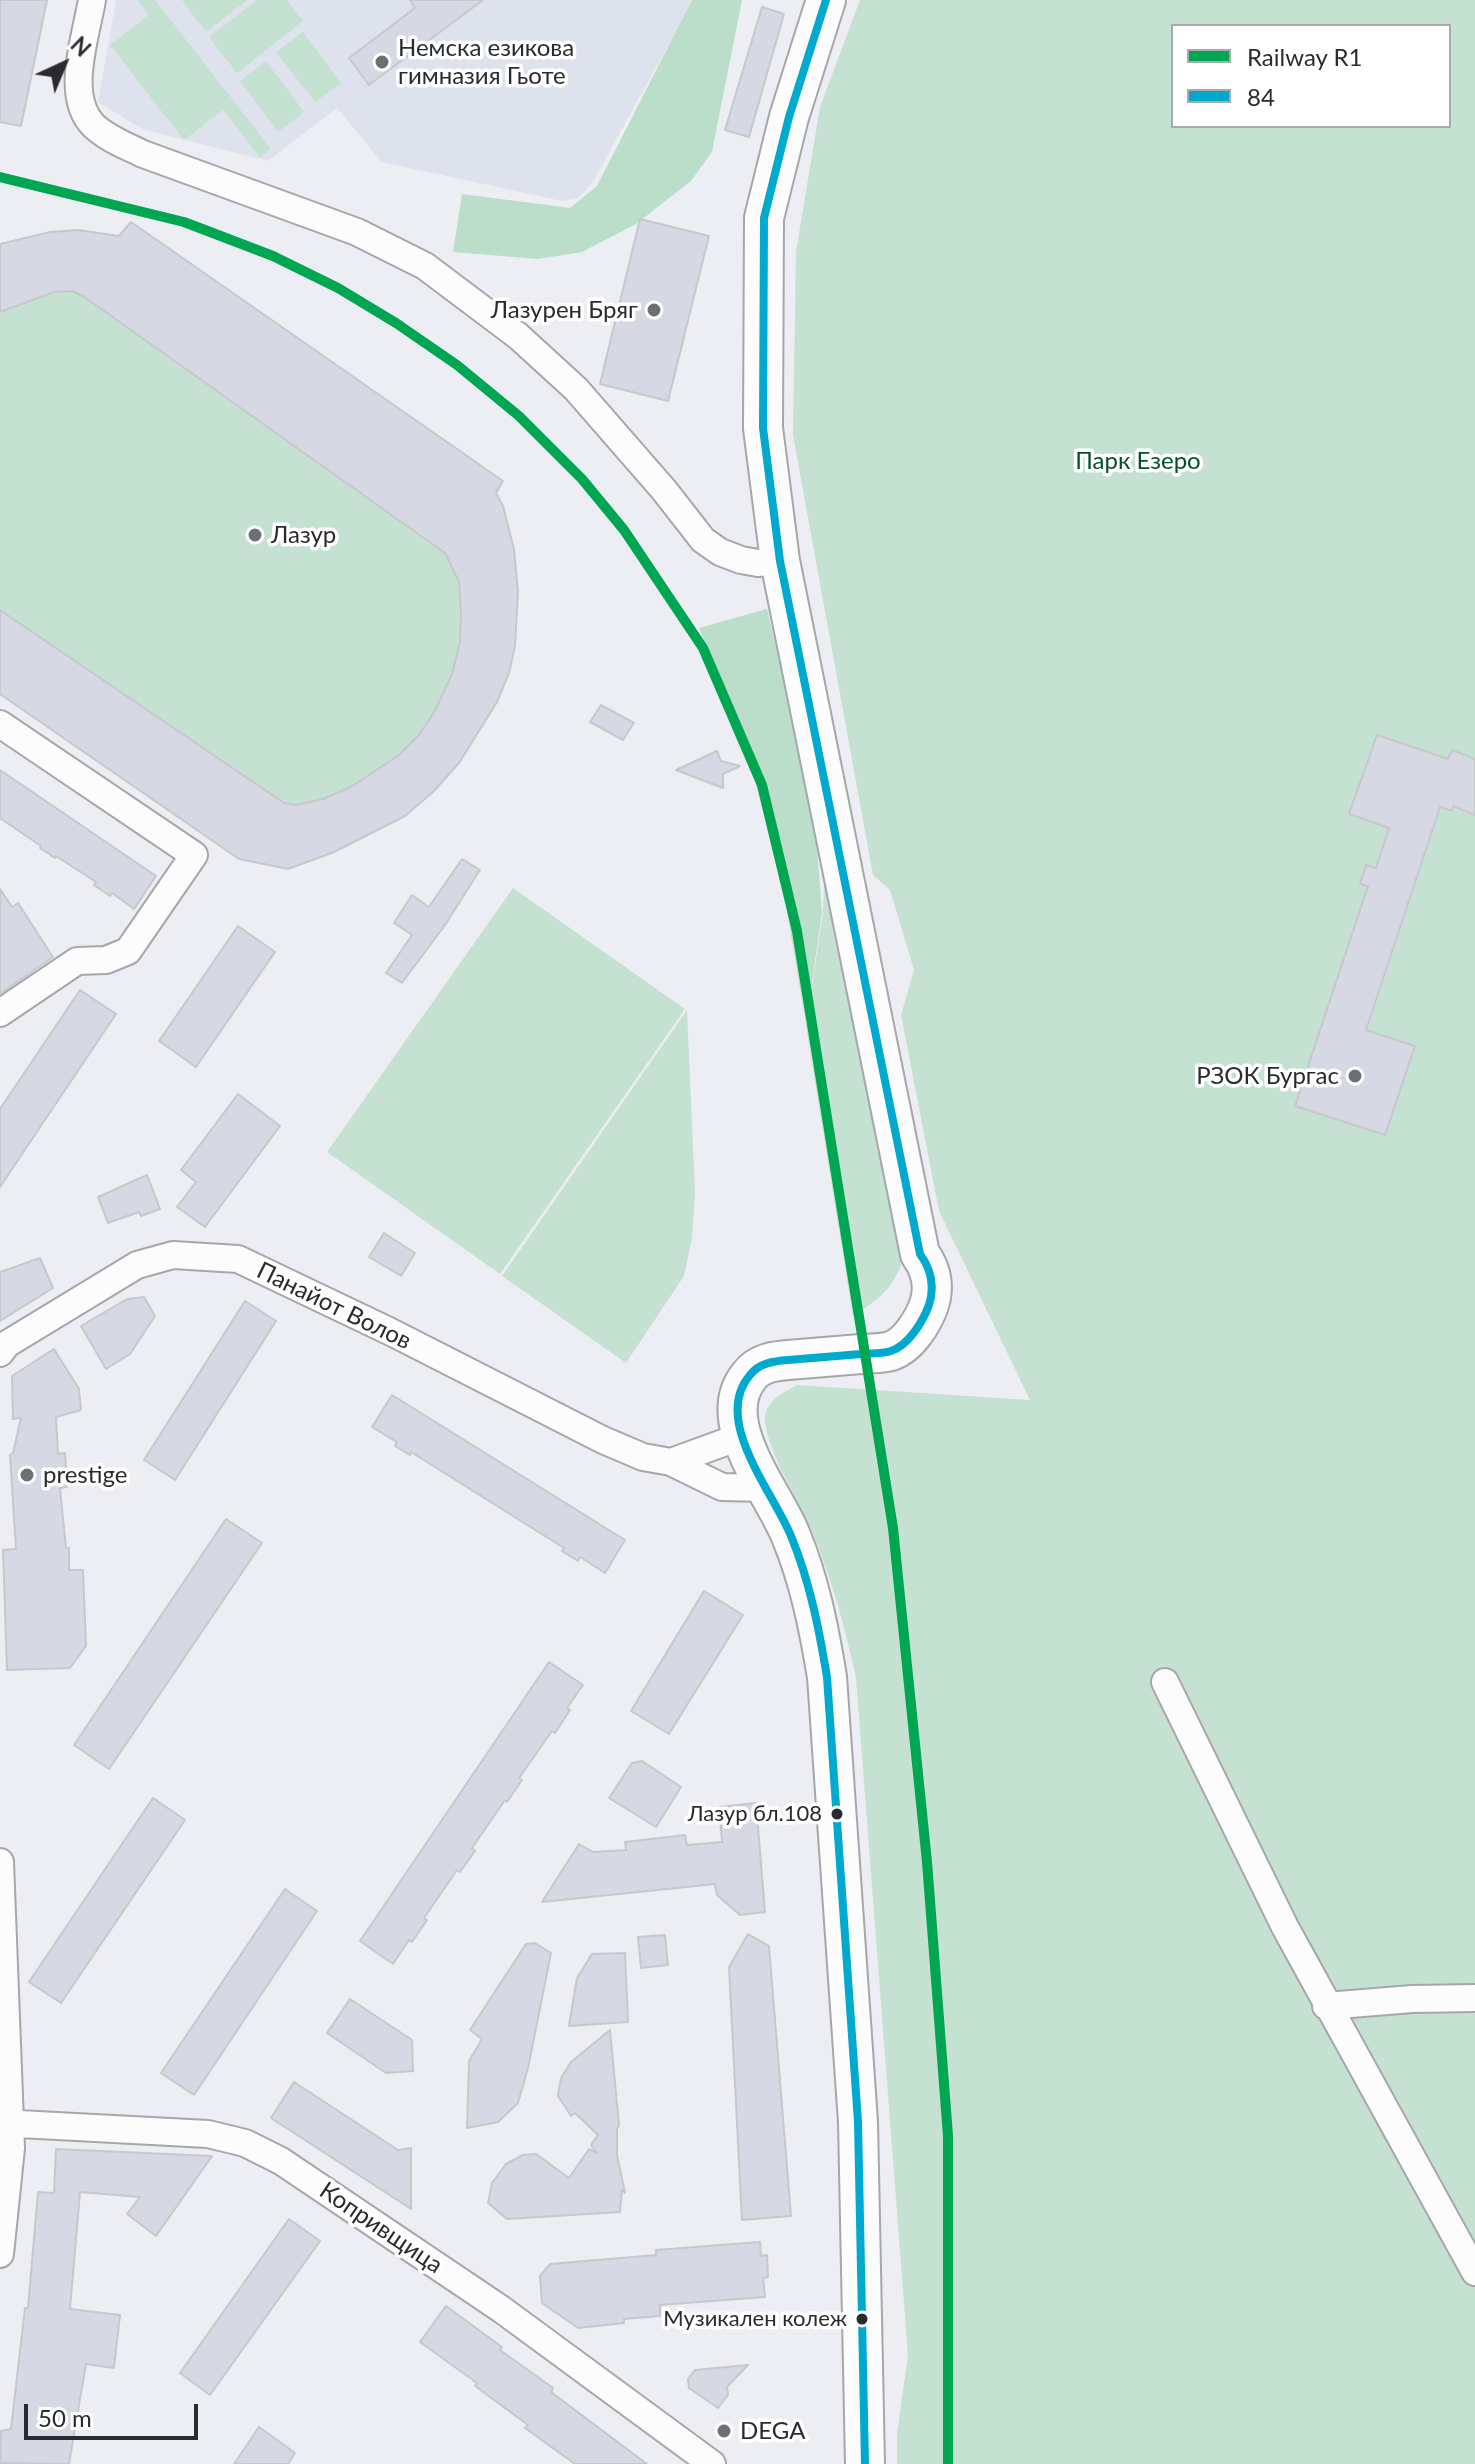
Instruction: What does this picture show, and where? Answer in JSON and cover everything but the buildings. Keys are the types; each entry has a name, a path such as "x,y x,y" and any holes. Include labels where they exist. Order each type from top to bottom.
{"main road":[{"path":"826,0 789,117 764,218 763,428 780,561 920,1254 910,1268 909,1292 904,1310 866,1354 769,1362 750,1373 740,1392 736,1411 742,1436 765,1488 791,1535 800,1561 817,1614 827,1677 858,2122 865,2464"}],"street":[{"path":"92,0 77,84 80,106 93,125 143,154 357,232 425,266 518,336 576,389 703,540 720,552 741,560 758,563 780,561"},
{"path":"0,724 194,855 128,951 106,960 77,961 0,1013"},
{"name":"Панайот Волов","path":"0,1353 7,1344 137,1265 173,1255 238,1259 391,1332 603,1440 643,1457 671,1462 722,1487 765,1488"},
{"path":"671,1462 742,1436"},
{"path":"1165,1682 1326,2006 1475,2272"},
{"path":"0,1862 5,2124 11,2148 0,2254"},
{"path":"1326,2006 1475,1998"},
{"name":"Копривщица","path":"5,2124 208,2134 245,2143 281,2161 479,2294 712,2464"}],"shaded area":[{"name":"Немска езикова гимназия Гьоте","path":"116,0 691,0 592,183 579,198 562,201 382,162 337,108 268,161 142,129 98,102"}],"green space":[{"path":"138,0 155,0 271,149 260,157 223,110 184,140 110,45 149,15"},
{"path":"182,0 247,0 206,32"},
{"path":"257,0 287,0 303,21 237,73 209,37"},
{"path":"692,0 742,0 712,152 691,181 636,224 582,252 538,259 453,252 462,194 570,208 597,186"},
{"name":"Парк Езеро","path":"860,0 1475,0 1475,2464 897,2464 897,2434 908,2355 856,1678 826,1567 776,1458 765,1418 768,1406 797,1385 1030,1400 939,1211 901,1015 914,970 890,890 873,875 793,435 796,252 820,107"},
{"path":"303,32 341,83 315,102 276,52"},
{"path":"266,61 304,112 278,132 240,81"},
{"name":"Лазур","path":"131,222 503,481 496,493 503,506 514,549 518,592 515,646 509,673 497,702 459,763 433,792 405,816 334,852 288,869 239,859 0,694 0,245 59,233 119,236"},
{"path":"767,609 814,809 822,912 806,1024 786,905 750,759 699,628"},
{"path":"827,809 901,1265 887,1289 853,1316 806,1026 823,912"},
{"path":"513,888 685,1009 500,1274 327,1152"},
{"path":"687,1010 695,1194 692,1238 684,1276 626,1363 502,1276"}],"rail line":[{"name":"R1","path":"0,177 184,222 273,256 338,288 457,365 519,416 582,479 624,530 703,648 762,785 797,931 893,1528 927,1862 948,2136 948,2464"}],"transit line":[{"name":"84","path":"826,0 789,117 764,218 763,428 780,561 920,1254 929,1272 932,1291 919,1325 898,1348 884,1353 783,1360 762,1365 750,1375 740,1393 738,1413 741,1434 750,1456 798,1553 813,1606 827,1677 858,2122 865,2464"}],"place":[{"name":"Немска езикова гимназия Гьоте","path":"382,62"},
{"name":"Лазурен Бряг","path":"654,310"},
{"name":"Лазур","path":"255,535"},
{"name":"РЗОК Бургас","path":"1355,1076"},
{"name":"prestige","path":"27,1475"},
{"name":"Лазур бл.108","path":"837,1814"},
{"name":"Музикален колеж","path":"862,2319"},
{"name":"DEGA","path":"724,2431"}]}
